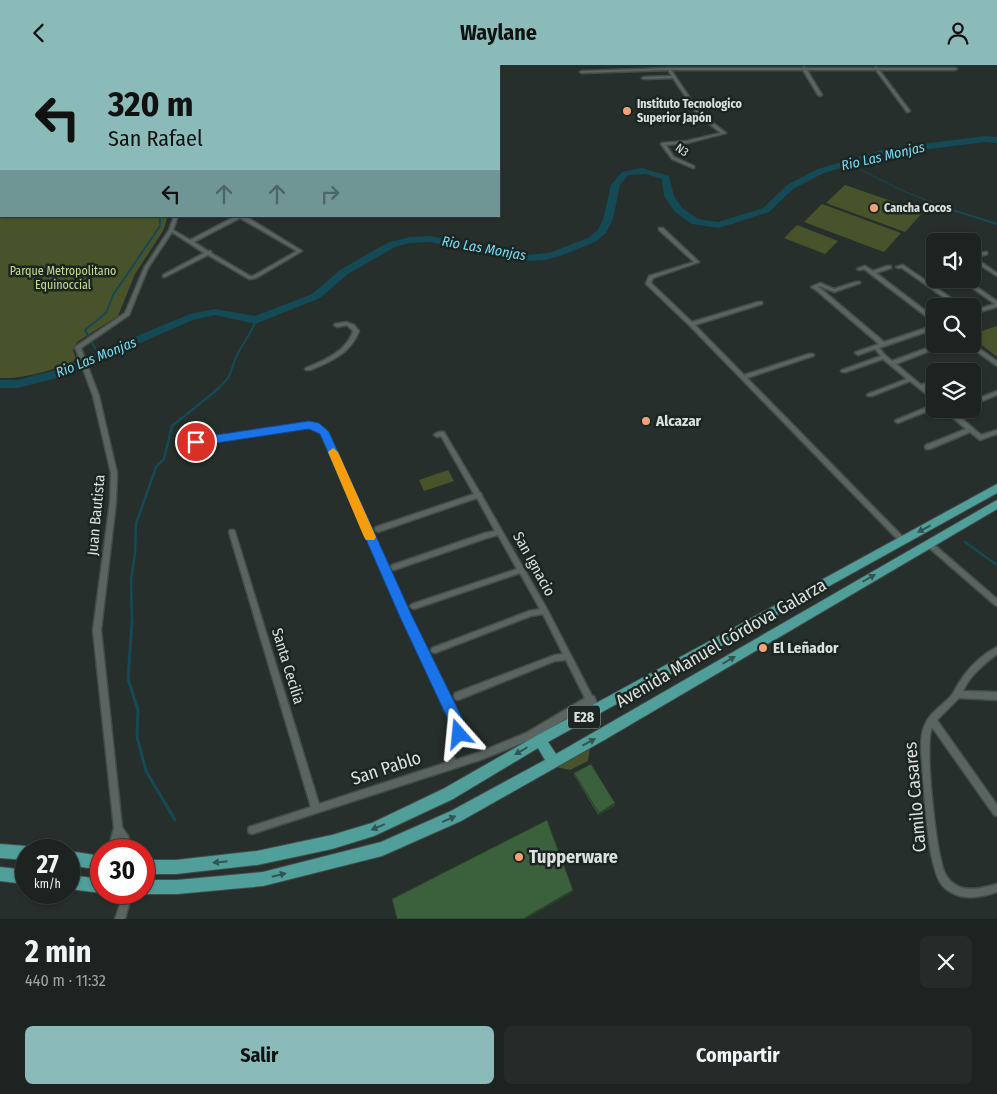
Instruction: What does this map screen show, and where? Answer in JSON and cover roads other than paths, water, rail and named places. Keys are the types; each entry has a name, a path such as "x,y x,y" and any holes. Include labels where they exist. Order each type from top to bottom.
{"main road":[{"name":"Avenida Manuel Córdova Galarza","path":"155,867 176,867 257,858 332,843 374,829 448,794 535,738 594,705 997,488"},
{"name":"Avenida Manuel Córdova Galarza","path":"155,887 177,887 263,879 382,849 456,816 552,761 602,735 997,504"},
{"path":"951,514 961,517 964,524"},
{"path":"535,738 552,761"},
{"path":"0,851 15,852"},
{"path":"0,874 15,876"}],"street":[{"path":"582,72 779,67 909,66 953,69 943,66"},
{"path":"876,67 908,111"},
{"path":"804,68 820,95"},
{"name":"N3","path":"669,69 699,114 724,133 687,142 662,144 672,158 693,167"},
{"path":"644,78 673,77"},
{"name":"Juan Bautista","path":"115,839 118,828 97,630 113,502 114,473 96,397 78,347 127,314 146,268 171,230 176,217"},
{"path":"192,241 239,217"},
{"path":"171,230 252,278 300,251 243,217"},
{"path":"661,229 697,262 651,277 648,283 691,323 902,540"},
{"path":"164,276 209,252"},
{"path":"981,255 985,253"},
{"path":"981,264 997,275"},
{"path":"898,267 903,265 948,298"},
{"path":"859,269 865,267 926,314"},
{"path":"872,273 889,267"},
{"path":"858,283 834,291 820,284 813,287 866,334 872,335 884,345"},
{"path":"975,288 997,304"},
{"path":"691,323 760,303"},
{"path":"981,310 997,304"},
{"path":"308,369 331,358 354,339 356,331 351,325 346,323 337,325"},
{"path":"858,353 926,330"},
{"path":"876,347 884,357 926,391"},
{"path":"892,363 926,350"},
{"path":"981,352 997,364"},
{"path":"744,377 811,355"},
{"path":"844,371 884,357"},
{"path":"870,395 911,379"},
{"path":"921,387 926,385"},
{"path":"981,399 997,393"},
{"path":"898,421 926,410"},
{"path":"957,418 970,430 984,438 997,433"},
{"path":"196,442 309,425 316,426 324,432 402,607 460,729 458,739 451,749 449,757 454,763"},
{"path":"928,447 970,430"},
{"name":"San Ignacio","path":"440,434 479,495 545,611 594,705"},
{"path":"378,529 479,495"},
{"name":"Santa Cecilia","path":"232,532 316,807"},
{"path":"394,567 500,532"},
{"path":"930,544 997,603"},
{"path":"414,606 521,570"},
{"path":"435,650 531,613 545,611"},
{"name":"Camilo Casares","path":"997,650 974,668 963,681 957,694 932,720 926,729 924,748 936,857 942,877 949,886 962,893 980,894 997,888"},
{"path":"458,696 555,658 569,657"},
{"path":"957,694 997,696"},
{"path":"932,720 997,812"},
{"name":"San Pablo","path":"252,830 316,807 535,738"},
{"name":"Juan Bautista","path":"118,828 125,839"},
{"path":"120,919 125,904"}],"waterway":[{"name":"Rio Las Monjas","path":"0,384 18,384 60,373 190,317 215,312 256,320 316,296 344,272 391,245 410,240 430,239 526,258 541,258 552,255 599,235 608,219 613,193 619,178 625,173 633,171 650,172 666,178 669,196 678,210 695,222 719,225 766,210 790,187 821,171 849,164 862,158 889,151 932,145 986,139 997,140"},
{"path":"849,164 903,191 945,208"},
{"path":"945,208 997,224"},
{"path":"99,355 85,330 106,313 113,295 160,226 160,217"},
{"path":"216,390 229,376 236,357 256,320"},
{"path":"132,622 131,580 135,554 136,524 156,467 164,459 172,426 218,389"},
{"path":"965,542 997,565"},
{"path":"132,622 128,679 138,710 137,737 146,771 175,820"}],"place":[{"name":"Instituto Tecnologico Superior Japón","path":"627,111"},
{"name":"Cancha Cocos","path":"874,208"},
{"name":"Alcazar","path":"646,421"},
{"name":"El Leñador","path":"763,648"},
{"name":"Tupperware","path":"519,857"}],"park label":[{"name":"Parque Metropolitano Equinoccial","path":"63,278"}]}
